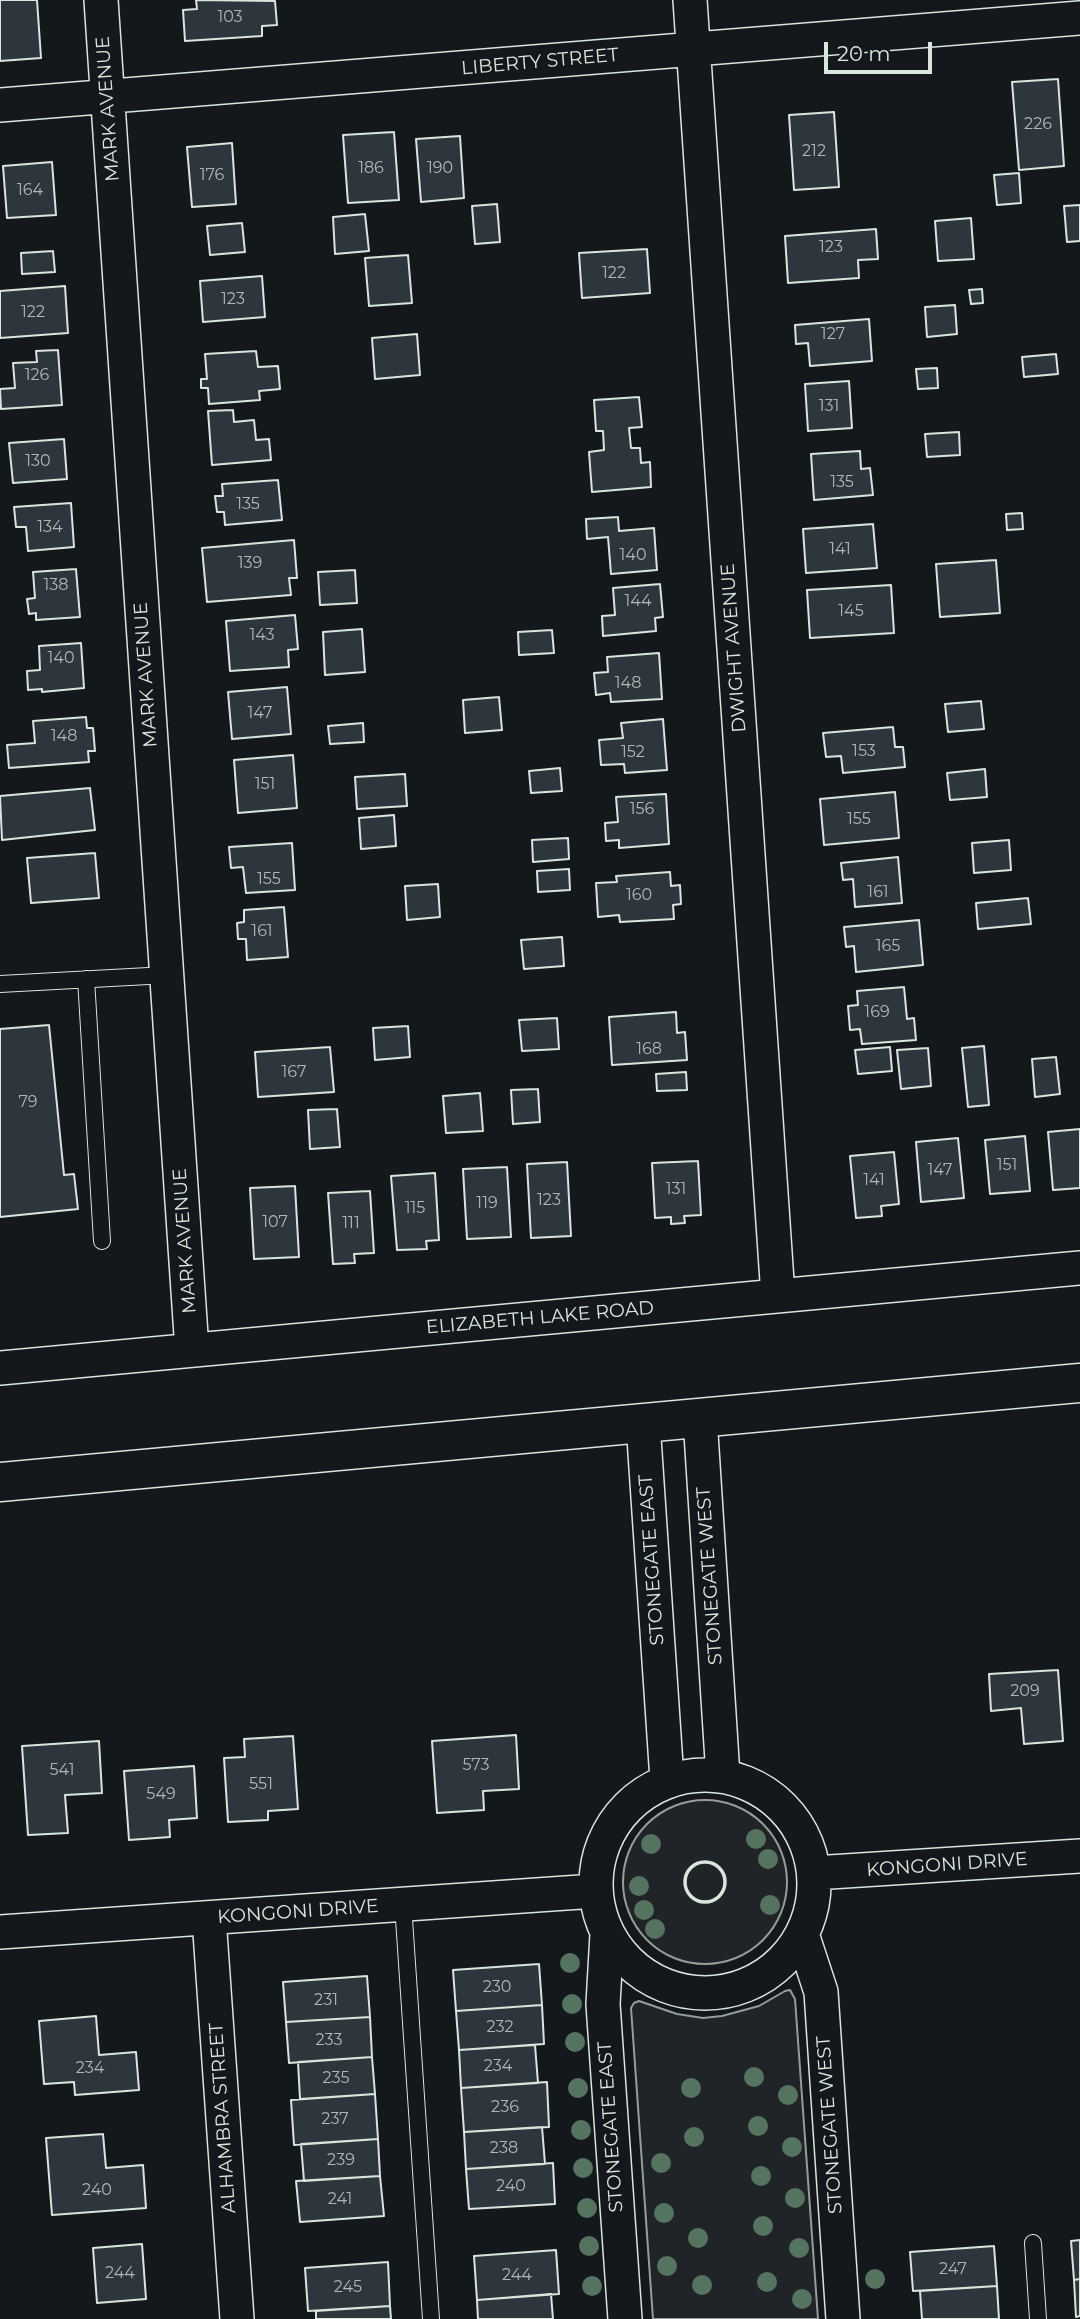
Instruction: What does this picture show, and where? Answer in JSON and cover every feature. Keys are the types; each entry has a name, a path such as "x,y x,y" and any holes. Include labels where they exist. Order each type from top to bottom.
{"main road":[{"path":"0,1482 1080,1383"}],"street":[{"name":"MARK AVENUE","path":"101,0 192,1350"},
{"name":"DWIGHT AVENUE","path":"690,0 778,1296"},
{"name":"LIBERTY STREET","path":"0,105 1080,18"},
{"name":"ELIZABETH LAKE ROAD","path":"0,1368 1080,1268"},
{"name":"STONEGATE WEST","path":"700,1418 723,1776"},
{"name":"STONEGATE EAST","path":"643,1423 667,1780"},
{"path":"695,1775 723,1776 751,1784 763,1791 785,1810 802,1832 814,1873 812,1905 802,1934 793,1949 768,1973 738,1988 704,1993 687,1992 655,1981 627,1961 607,1934 595,1891 598,1860 609,1830 628,1805 647,1791 667,1780 695,1775"},
{"name":"KONGONI DRIVE","path":"814,1873 1080,1856"},
{"name":"KONGONI DRIVE","path":"0,1932 595,1891"},
{"name":"ALHAMBRA STREET","path":"209,1918 237,2319"},
{"name":"STONEGATE EAST","path":"607,1934 603,2004 625,2319"},
{"name":"STONEGATE WEST","path":"802,1934 821,1992 843,2319"}],"lane":[{"path":"0,984 167,975"},
{"path":"86,979 102,1241"},
{"path":"403,1904 431,2319"},
{"path":"1033,2243 1038,2319"}],"shaded area":[{"path":"705,1800 737,1806 751,1813 763,1824 774,1836 781,1850 787,1882 781,1914 774,1928 763,1940 751,1951 737,1958 705,1964 673,1958 659,1951 647,1940 636,1928 629,1914 623,1882 629,1850 636,1836 647,1824 659,1813 673,1806"},
{"path":"790,1990 795,1999 818,2319 653,2319 631,2008 639,2001 677,2014 703,2018 722,2016 759,2006"}],"building":[{"path":"0,0 37,0 41,58 0,61"},
{"path":"196,0 275,1 277,25 262,26 262,36 185,41 183,10 197,9"},
{"path":"1058,79 1064,166 1019,170 1012,82"},
{"path":"834,112 839,187 794,190 789,115"},
{"path":"394,132 399,200 348,203 343,135"},
{"path":"460,136 464,198 421,202 416,139"},
{"path":"232,143 236,204 192,207 187,147"},
{"path":"52,162 56,215 7,218 3,166"},
{"path":"1019,173 1021,203 997,205 994,175"},
{"path":"497,204 500,242 475,244 472,206"},
{"path":"1080,205 1080,241 1067,242 1064,206"},
{"path":"365,214 369,251 335,254 333,217"},
{"path":"971,218 974,259 938,261 935,221"},
{"path":"242,223 245,252 210,255 207,226"},
{"path":"876,229 878,259 858,260 859,278 788,283 785,236"},
{"path":"647,249 650,293 582,298 579,253"},
{"path":"53,251 55,272 22,274 21,253"},
{"path":"408,255 412,303 369,306 365,258"},
{"path":"262,276 265,317 203,322 200,281"},
{"path":"65,286 68,333 0,338 0,291"},
{"path":"982,289 983,303 971,304 969,290"},
{"path":"955,305 957,334 927,337 925,307"},
{"path":"869,319 872,361 810,366 808,343 796,344 795,325"},
{"path":"417,334 420,375 375,379 372,338"},
{"path":"58,350 62,405 1,409 0,389 15,388 13,363 37,362 36,351"},
{"path":"256,351 258,367 278,366 280,389 259,391 260,400 209,404 208,388 201,388 201,379 207,379 205,354"},
{"path":"1056,354 1058,374 1024,377 1022,357"},
{"path":"937,368 938,388 918,389 916,369"},
{"path":"849,381 852,428 808,431 805,384"},
{"path":"639,397 642,427 629,428 631,448 640,448 641,463 650,462 651,487 592,492 589,452 604,450 603,431 596,431 594,400"},
{"path":"233,410 234,422 254,420 256,440 269,439 271,460 212,465 208,411"},
{"path":"959,432 960,455 927,457 925,434"},
{"path":"64,439 67,479 13,483 9,443"},
{"path":"860,451 861,469 870,468 873,495 814,500 811,454"},
{"path":"278,480 282,520 225,525 224,512 217,512 215,496 223,496 222,484"},
{"path":"71,503 74,547 28,551 26,527 16,527 14,507"},
{"path":"1022,513 1023,529 1007,530 1006,514"},
{"path":"618,517 619,531 654,528 657,570 611,574 608,537 587,539 586,519"},
{"path":"873,524 877,568 806,573 803,529"},
{"path":"294,540 297,578 289,578 291,595 207,602 202,548"},
{"path":"996,560 1000,613 940,617 936,564"},
{"path":"76,569 80,617 36,620 36,613 29,614 27,599 35,598 33,572"},
{"path":"355,570 357,603 320,605 318,572"},
{"path":"660,584 663,617 655,618 656,631 603,636 602,616 615,615 613,588"},
{"path":"891,585 894,633 810,638 807,590"},
{"path":"295,615 298,649 288,650 289,667 230,671 226,621"},
{"path":"362,629 365,672 325,675 323,632"},
{"path":"552,630 554,653 519,655 518,632"},
{"path":"81,643 84,688 42,692 42,689 28,690 27,671 40,670 39,646"},
{"path":"659,653 662,699 611,702 610,693 596,695 594,673 608,672 607,657"},
{"path":"287,687 291,734 232,739 228,692"},
{"path":"499,697 502,730 465,733 463,700"},
{"path":"981,701 984,729 948,732 945,704"},
{"path":"86,717 87,728 93,728 95,751 88,751 89,762 9,768 7,745 35,743 33,721"},
{"path":"663,719 667,770 625,773 624,764 601,765 599,740 623,738 621,723"},
{"path":"363,723 364,742 330,744 328,726"},
{"path":"893,727 895,747 903,747 905,767 843,773 841,756 826,757 823,733"},
{"path":"293,755 297,808 238,813 234,760"},
{"path":"560,768 562,791 531,793 529,771"},
{"path":"985,769 987,797 950,800 947,773"},
{"path":"405,774 407,806 357,809 355,777"},
{"path":"90,788 95,830 2,840 0,796"},
{"path":"895,792 899,838 824,845 820,799"},
{"path":"666,794 669,844 619,848 619,840 606,841 605,823 618,822 616,797"},
{"path":"394,815 396,846 361,849 359,818"},
{"path":"568,838 569,859 533,862 532,840"},
{"path":"1009,840 1011,870 974,873 972,843"},
{"path":"292,843 295,890 246,893 243,867 231,868 229,847"},
{"path":"95,853 99,898 31,903 27,858"},
{"path":"898,857 902,903 855,907 853,879 843,880 841,863"},
{"path":"569,869 570,890 538,892 537,871"},
{"path":"670,872 671,886 680,885 681,904 673,905 674,919 620,922 619,915 598,917 596,883 617,882 616,876"},
{"path":"438,884 440,917 407,920 405,886"},
{"path":"1028,898 1031,924 978,929 976,903"},
{"path":"284,907 288,957 247,960 246,939 238,939 237,923 244,922 244,910"},
{"path":"919,920 923,965 856,972 854,946 846,947 844,927"},
{"path":"562,937 564,966 524,969 521,940"},
{"path":"904,987 907,1019 914,1018 916,1040 862,1044 860,1029 850,1030 848,1006 858,1005 857,991"},
{"path":"676,1012 677,1033 685,1032 687,1060 612,1065 609,1017"},
{"path":"557,1018 559,1049 522,1051 519,1020"},
{"path":"49,1025 64,1175 74,1174 78,1209 0,1217 0,1029"},
{"path":"408,1026 410,1057 375,1060 373,1028"},
{"path":"984,1046 989,1105 968,1107 962,1048"},
{"path":"330,1047 334,1092 258,1097 255,1052"},
{"path":"890,1047 892,1071 858,1074 855,1050"},
{"path":"928,1048 931,1086 901,1089 897,1050"},
{"path":"1056,1057 1060,1094 1035,1097 1032,1059"},
{"path":"686,1072 687,1090 657,1091 656,1074"},
{"path":"538,1089 540,1122 513,1124 511,1090"},
{"path":"480,1093 483,1131 446,1133 443,1096"},
{"path":"337,1109 340,1147 310,1149 308,1110"},
{"path":"1080,1129 1080,1188 1053,1190 1048,1132"},
{"path":"1025,1136 1030,1191 990,1194 985,1140"},
{"path":"958,1138 964,1198 921,1202 916,1142"},
{"path":"894,1152 899,1204 881,1206 882,1216 856,1218 850,1156"},
{"path":"698,1161 701,1215 684,1216 685,1223 671,1224 671,1217 655,1218 652,1163"},
{"path":"567,1162 571,1236 531,1238 527,1164"},
{"path":"507,1167 511,1237 467,1239 463,1169"},
{"path":"435,1173 439,1240 426,1241 427,1249 397,1250 391,1176"},
{"path":"295,1186 299,1257 254,1259 250,1188"},
{"path":"370,1191 374,1253 354,1254 355,1263 333,1264 328,1193"},
{"path":"1058,1670 1063,1741 1024,1744 1021,1708 991,1711 989,1674"},
{"path":"516,1735 519,1789 483,1791 484,1810 437,1813 432,1741"},
{"path":"293,1736 298,1809 268,1811 268,1820 228,1822 224,1758 245,1757 244,1739"},
{"path":"99,1741 102,1793 65,1795 68,1833 28,1835 22,1746"},
{"path":"194,1766 197,1818 169,1820 170,1837 129,1840 124,1771"},
{"path":"539,1964 542,2005 456,2011 453,1970"},
{"path":"367,1976 370,2017 286,2022 283,1982"},
{"path":"542,2005 544,2044 459,2050 456,2011"},
{"path":"96,2016 99,2055 136,2052 139,2090 75,2095 74,2082 44,2084 39,2021"},
{"path":"370,2017 372,2057 289,2063 286,2022"},
{"path":"535,2045 538,2083 461,2088 459,2050"},
{"path":"372,2057 375,2094 300,2099 298,2062"},
{"path":"547,2082 549,2127 464,2132 461,2088"},
{"path":"375,2094 378,2139 294,2145 291,2100"},
{"path":"542,2127 545,2164 466,2169 464,2132"},
{"path":"103,2134 106,2168 143,2165 146,2208 52,2215 46,2138"},
{"path":"378,2139 380,2176 304,2181 301,2144"},
{"path":"553,2163 555,2204 469,2209 466,2169"},
{"path":"380,2176 384,2216 300,2222 296,2181"},
{"path":"1080,2240 1080,2279 1074,2280 1071,2241"},
{"path":"142,2244 146,2299 97,2303 93,2248"},
{"path":"994,2246 997,2286 913,2291 910,2252"},
{"path":"556,2250 559,2294 477,2300 474,2256"},
{"path":"388,2262 390,2306 308,2311 305,2268"},
{"path":"1080,2279 1080,2316 1076,2317 1074,2280"},
{"path":"997,2286 999,2319 922,2319 920,2291"},
{"path":"551,2294 553,2319 478,2319 477,2300"},
{"path":"390,2306 391,2319 316,2319 316,2311"}],"wall":[{"path":"705,1862 713,1863 719,1868 724,1874 725,1882 724,1890 719,1896 713,1901 705,1902 697,1901 691,1896 686,1890 685,1882 686,1874 691,1868 697,1863 705,1862"}]}
